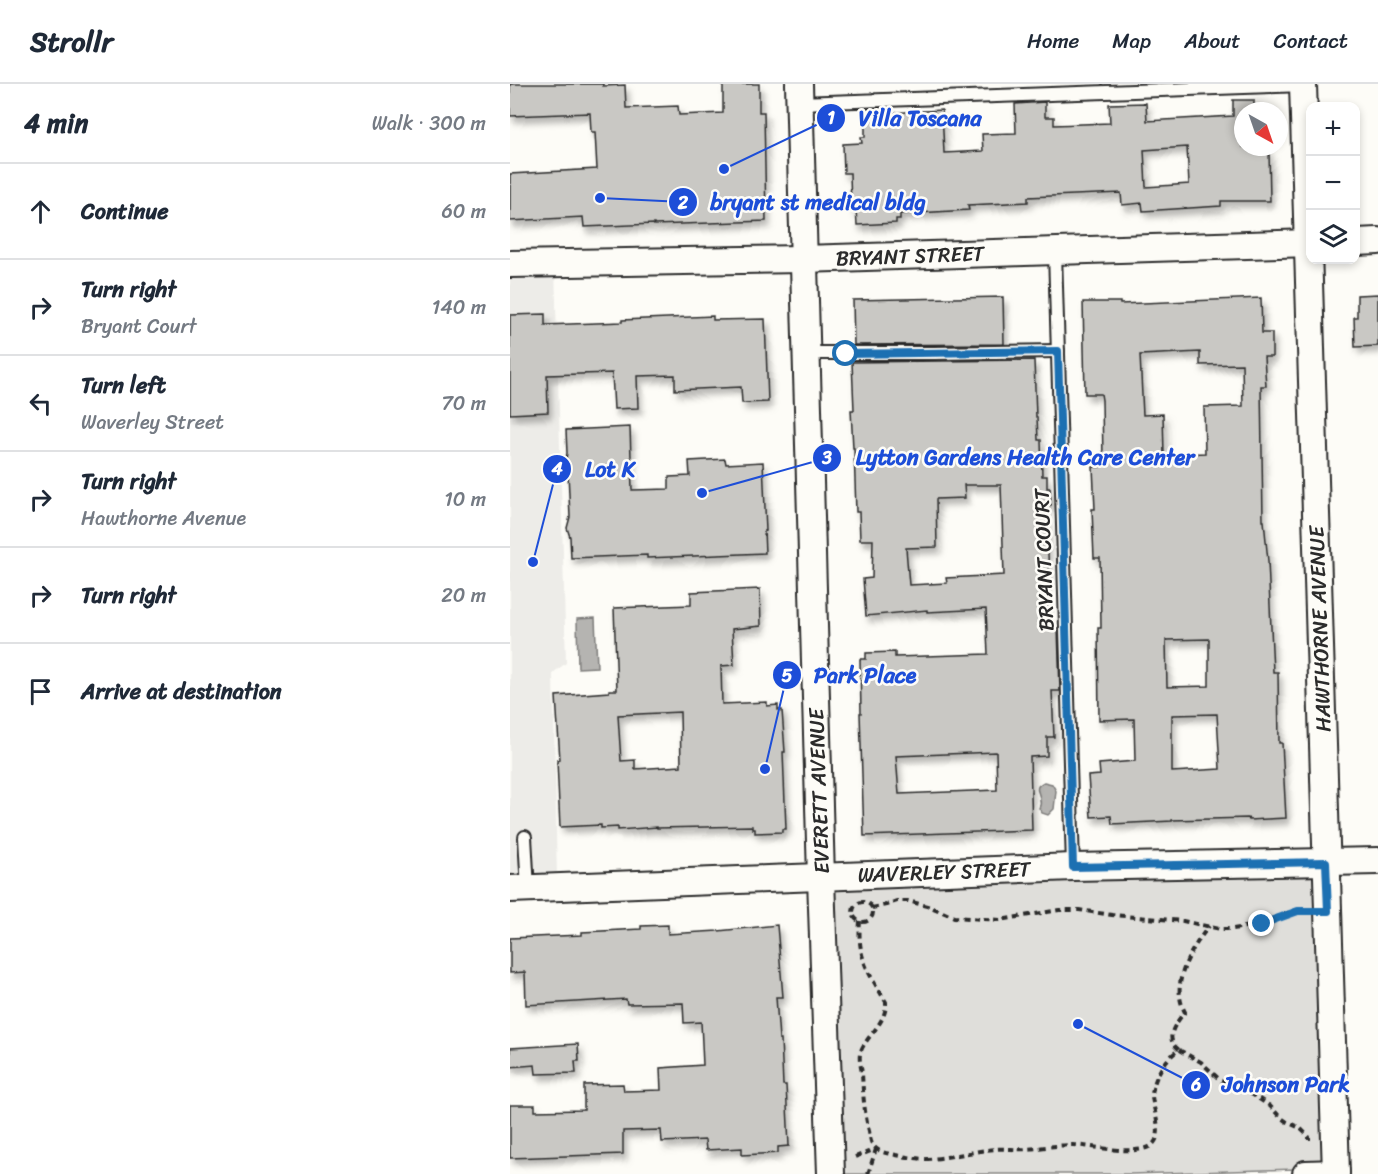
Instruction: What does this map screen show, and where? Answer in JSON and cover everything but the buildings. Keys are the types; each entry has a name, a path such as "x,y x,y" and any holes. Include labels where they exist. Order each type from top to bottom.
{"street":[{"name":"HAWTHORNE AVENUE","path":"1303,85 1308,210"},
{"name":"EVERETT AVENUE","path":"799,94 831,1174"},
{"path":"1360,242 1378,241"},
{"name":"BRYANT STREET","path":"510,264 803,259 1306,243"},
{"name":"HAWTHORNE AVENUE","path":"1310,264 1336,1174"},
{"name":"WAVERLEY STREET","path":"519,889 1073,867 1378,861"},
{"path":"1307,1174 1336,1174"}],"lane":[{"path":"799,94 1303,85"},
{"name":"BRYANT COURT","path":"1055,252 1073,867"},
{"path":"806,353 1058,351"},
{"path":"519,889 525,837"}],"path":[{"path":"872,908 897,901 908,901 954,917 1000,920 1079,909 1220,929 1246,928 1298,911 1328,911"},
{"path":"864,902 870,905 873,914 870,920 860,921 853,912 855,906 864,902"},
{"path":"860,921 862,958 886,1002 882,1018 860,1054 864,1114 871,1142 876,1149 886,1154 929,1159 993,1149 1025,1149 1061,1145 1128,1150 1149,1147 1154,1143 1158,1127 1152,1096 1154,1086 1167,1059 1179,1050"},
{"path":"1209,926 1198,940 1183,973 1179,998 1185,1011 1171,1035 1172,1042 1179,1050 1201,1062 1220,1080 1256,1096 1280,1117 1300,1128 1309,1137 1307,1174"},
{"path":"868,1174 876,1149"}],"shaded area":[{"path":"555,267 566,663 553,673 557,881 510,882 510,273"},
{"path":"595,618 597,667 578,668 577,619"},
{"path":"1044,782 1052,784 1056,791 1054,809 1048,815 1042,813 1039,808 1037,788"},
{"path":"1323,867 1331,1168 1131,1174 832,1174 826,882"}],"place":[{"name":"Villa Toscana","path":"724,169"},
{"name":"bryant st medical bldg","path":"600,198"},
{"name":"Lytton Gardens Health Care Center","path":"702,493"},
{"name":"Lot K","path":"533,562"},
{"name":"Park Place","path":"765,769"},
{"name":"Johnson Park","path":"1078,1024"}],"route":[{"path":"846,354 1058,351 1073,867 1326,862 1328,911 1298,911 1262,924"}]}
